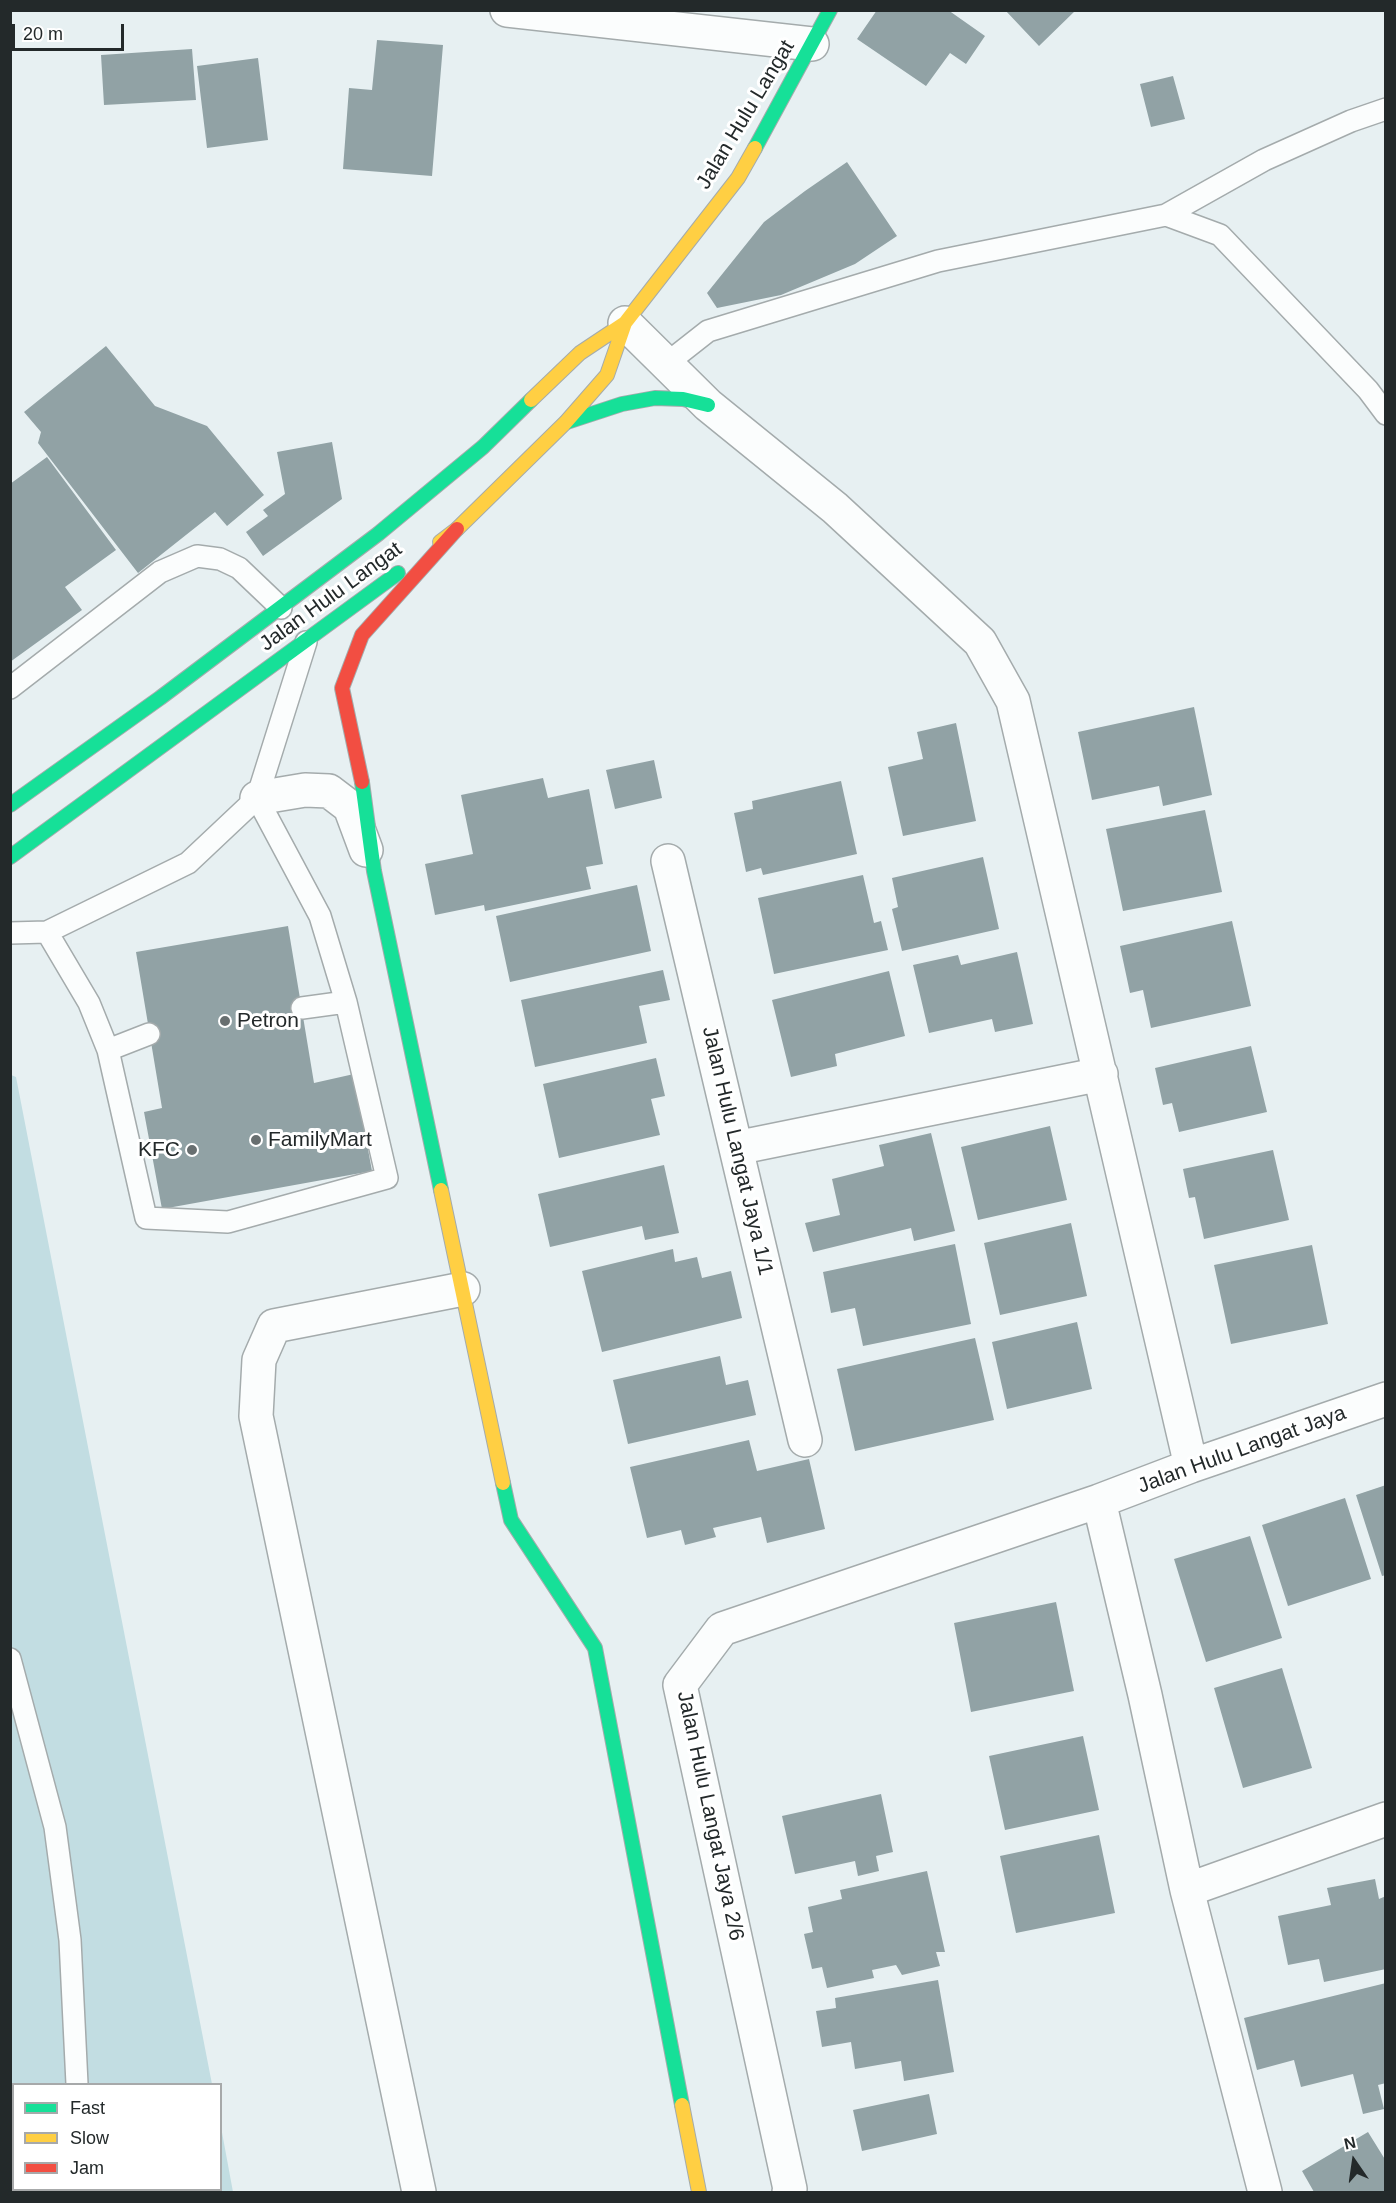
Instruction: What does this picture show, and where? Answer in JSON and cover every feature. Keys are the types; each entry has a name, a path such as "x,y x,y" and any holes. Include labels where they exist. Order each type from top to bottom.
{"main road":[{"name":"Jalan Hulu Langat","path":"10,805 281,608 378,534 483,447 580,353 625,323 738,178 830,10"},
{"name":"Jalan Hulu Langat","path":"10,856 458,529 566,422 607,375 625,323"},
{"path":"566,422 622,404 655,398 683,399 708,405"},
{"path":"458,529 362,635 342,688 366,802 374,871 511,1520 595,1648 699,2193"}],"street":[{"path":"507,10 812,44"},
{"path":"625,323 708,405 835,508 980,642 1013,701 1191,1466"},
{"path":"256,798 305,790 329,791 350,807 374,871"},
{"name":"Jalan Hulu Langat Jaya 1/1","path":"668,861 805,1440"},
{"path":"736,1148 1101,1074"},
{"path":"419,2193 256,1416 260,1360 273,1326 463,1289"},
{"name":"Jalan Hulu Langat Jaya","path":"1099,1502 1191,1466 1386,1399"},
{"path":"1099,1502 1145,1695 1187,1890 1265,2193"},
{"name":"Jalan Hulu Langat Jaya 2/6","path":"789,2193 788,2177 680,1684 722,1629 1099,1502"},
{"path":"1187,1890 1386,1820"}],"lane":[{"path":"666,364 708,331 938,261 1166,215 1264,160 1386,109"},
{"path":"1166,215 1220,235 1368,390 1386,414"},
{"path":"10,688 160,572 197,556 220,559 239,568 281,608"},
{"path":"10,933 47,932 188,864 256,798 306,642"},
{"path":"47,932 90,1003 108,1050 146,1218 228,1222 387,1178 346,1002 320,916 256,798"},
{"path":"302,1008 346,1002"},
{"path":"108,1050 149,1034"},
{"path":"10,1659 55,1827 70,1940 77,2083"}],"shaded area":[{"path":"11,1075 16,1077 212,2083 12,2083 12,2191 222,2191 222,2132 233,2192 11,2192"}],"building":[{"path":"877,10 948,10 985,36 966,64 950,53 926,86 857,39"},
{"path":"1005,10 1076,10 1039,46"},
{"path":"377,40 443,45 432,176 343,169 349,88 372,90"},
{"path":"192,49 196,100 104,105 101,55"},
{"path":"258,58 268,140 207,148 197,66"},
{"path":"1173,76 1185,119 1151,127 1140,84"},
{"path":"847,162 897,236 855,264 781,295 717,308 707,293 764,222"},
{"path":"106,346 155,406 207,426 264,495 227,526 215,512 138,573 38,443 41,432 24,412"},
{"path":"332,442 342,499 263,556 246,532 268,516 263,510 285,494 277,452"},
{"path":"47,457 116,550 65,587 82,610 10,662 10,484"},
{"path":"1194,707 1212,795 1163,806 1159,786 1092,800 1078,732"},
{"path":"956,723 976,821 903,836 888,767 923,759 917,732"},
{"path":"654,760 662,798 615,809 606,770"},
{"path":"543,778 548,798 589,789 603,864 586,867 591,889 485,911 484,905 435,915 425,864 473,854 461,795"},
{"path":"841,781 857,854 763,875 761,868 746,872 734,813 753,809 752,801"},
{"path":"1205,810 1222,892 1123,911 1106,829"},
{"path":"983,857 999,929 902,951 892,909 898,907 892,878"},
{"path":"863,875 874,923 881,921 888,950 774,974 758,898"},
{"path":"637,885 651,951 510,982 496,916"},
{"path":"1232,921 1251,1006 1151,1028 1143,990 1130,993 1120,946"},
{"path":"288,926 314,1083 354,1074 372,1171 162,1209 144,1112 162,1108 136,952"},
{"path":"1017,952 1033,1024 995,1032 992,1019 929,1033 913,965 958,955 961,965"},
{"path":"663,970 670,1000 639,1006 647,1043 535,1067 521,1000"},
{"path":"889,971 905,1036 835,1054 837,1066 791,1077 772,1000"},
{"path":"1251,1046 1267,1112 1179,1132 1172,1103 1163,1105 1155,1068"},
{"path":"656,1058 665,1096 651,1099 660,1135 559,1158 543,1084"},
{"path":"1050,1126 1067,1200 978,1220 961,1147"},
{"path":"931,1133 955,1231 914,1241 911,1228 813,1252 805,1223 840,1215 832,1179 884,1166 879,1145"},
{"path":"1273,1150 1289,1220 1204,1239 1195,1197 1189,1198 1183,1169"},
{"path":"664,1165 679,1233 645,1240 642,1226 550,1247 538,1194"},
{"path":"1071,1223 1087,1296 1000,1315 984,1243"},
{"path":"955,1244 971,1324 863,1346 855,1308 831,1313 823,1272"},
{"path":"1312,1245 1328,1324 1231,1344 1214,1265"},
{"path":"673,1249 675,1262 697,1257 702,1278 731,1271 742,1318 602,1352 582,1271"},
{"path":"1077,1322 1092,1389 1007,1409 992,1342"},
{"path":"975,1338 994,1420 855,1451 837,1369"},
{"path":"720,1356 726,1385 748,1380 756,1415 628,1444 613,1380"},
{"path":"749,1440 757,1471 809,1459 825,1529 767,1543 761,1517 713,1528 716,1537 685,1545 681,1530 647,1538 630,1467"},
{"path":"1386,1485 1386,1575 1382,1576 1356,1495"},
{"path":"1345,1498 1371,1579 1288,1606 1262,1525"},
{"path":"1250,1536 1282,1638 1206,1662 1174,1559"},
{"path":"1056,1602 1074,1691 971,1712 954,1623"},
{"path":"1282,1668 1312,1768 1243,1788 1214,1688"},
{"path":"1083,1736 1099,1810 1005,1830 989,1756"},
{"path":"881,1794 893,1852 876,1856 879,1871 858,1876 855,1861 795,1874 782,1816"},
{"path":"1099,1835 1115,1913 1016,1933 1000,1856"},
{"path":"927,1871 945,1952 936,1952 940,1966 902,1975 896,1965 872,1970 874,1978 827,1988 822,1967 812,1969 804,1934 813,1932 808,1907 842,1899 840,1890"},
{"path":"1375,1879 1379,1899 1386,1896 1386,1969 1324,1982 1319,1959 1288,1965 1278,1916 1331,1905 1327,1888"},
{"path":"938,1980 954,2072 904,2081 901,2061 855,2069 851,2042 822,2047 816,2011 836,2008 835,1998"},
{"path":"1386,1983 1386,2083 1378,2085 1384,2109 1363,2114 1353,2074 1301,2087 1294,2060 1257,2070 1244,2018"},
{"path":"929,2094 937,2134 862,2151 853,2110"},
{"path":"1368,2132 1386,2161 1386,2192 1314,2192 1302,2171"}],"traffic: fast":[{"path":"755,148 830,10"},
{"path":"567,422 622,404 655,398 683,399 708,405"},
{"path":"10,805 160,698 378,534 483,447 531,400"},
{"path":"10,857 398,573"},
{"path":"362,782 374,871 441,1190"},
{"path":"503,1483 511,1520 595,1648 682,2105"}],"traffic: slow":[{"path":"531,400 580,353 625,323 738,178 755,148"},
{"path":"440,542 457,529 566,422 607,375 625,323"},
{"path":"441,1190 503,1483"},
{"path":"682,2105 699,2192"}],"traffic: jam":[{"path":"362,782 342,688 362,635 457,529"}],"place":[{"name":"Petron","path":"225,1021"},
{"name":"FamilyMart","path":"256,1140"},
{"name":"KFC","path":"192,1150"}]}
